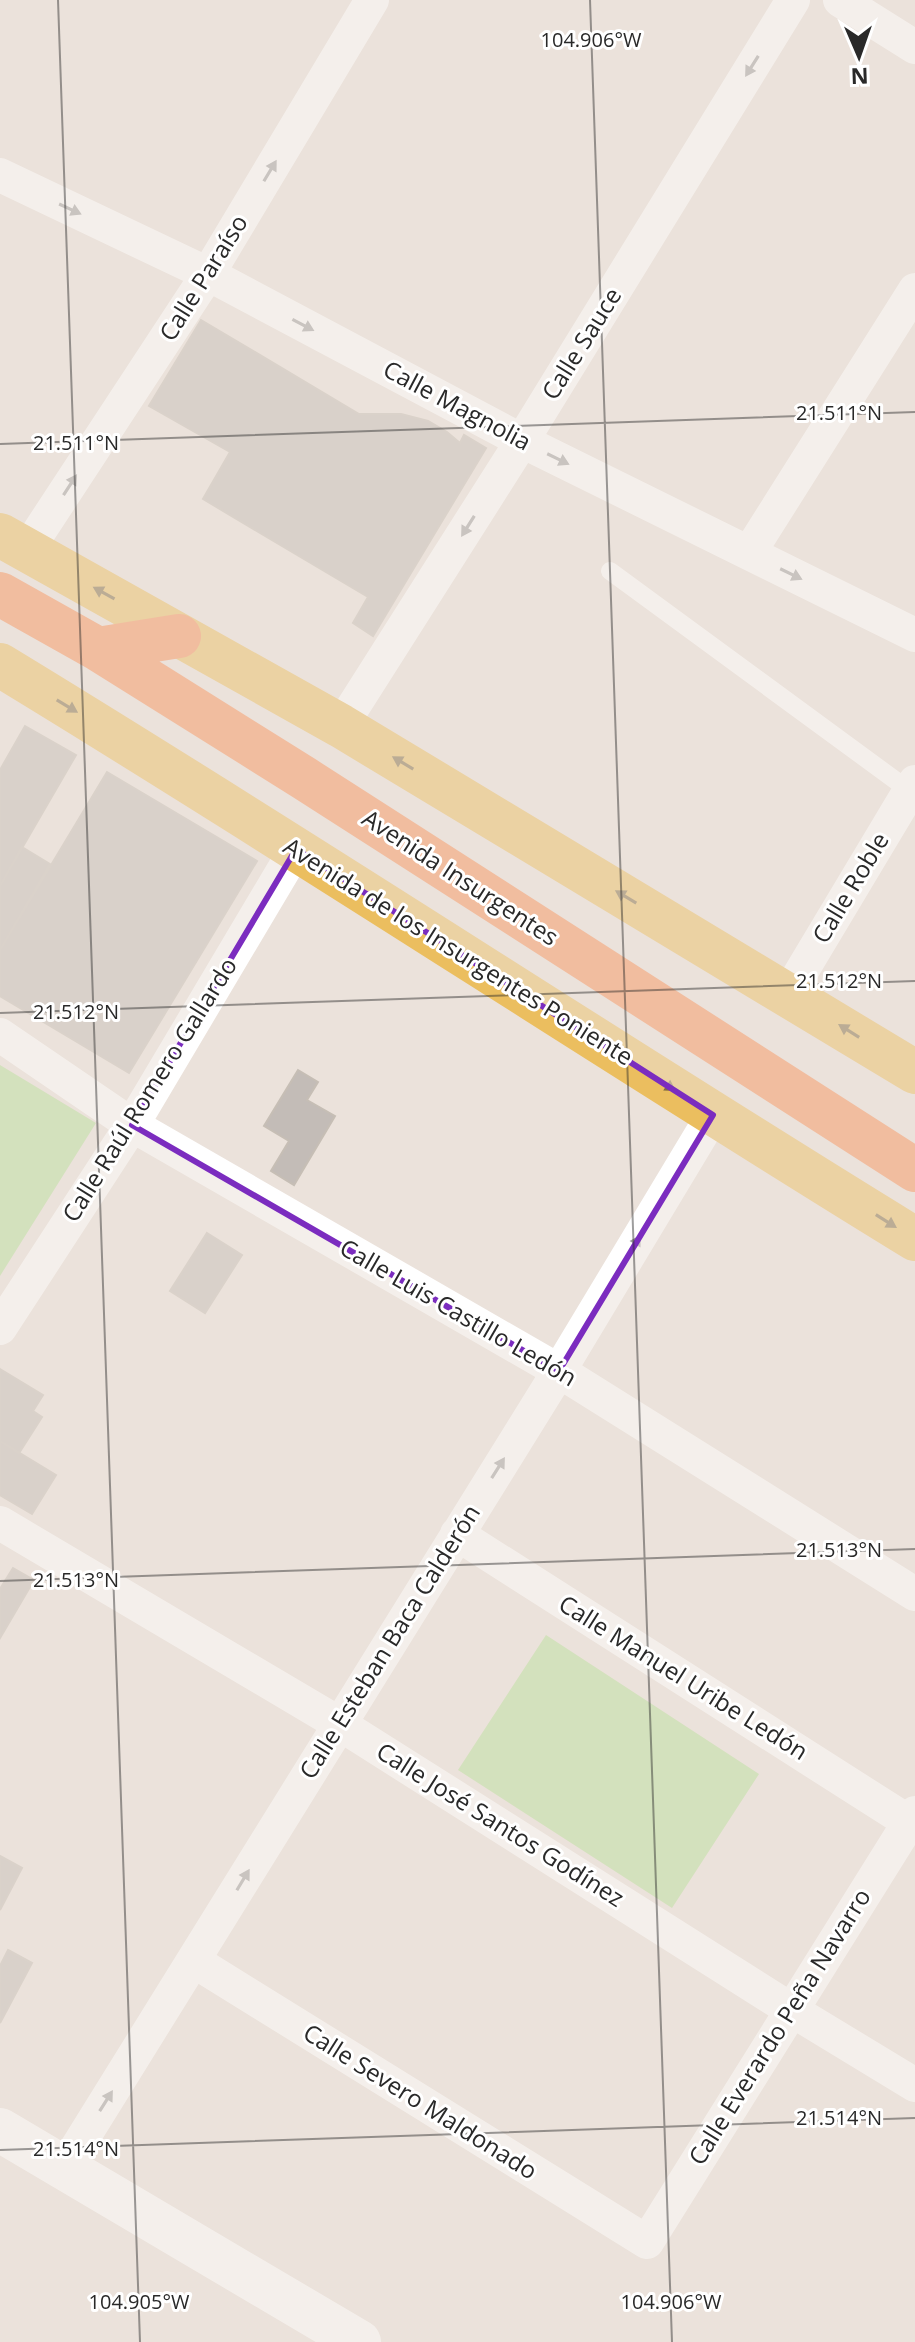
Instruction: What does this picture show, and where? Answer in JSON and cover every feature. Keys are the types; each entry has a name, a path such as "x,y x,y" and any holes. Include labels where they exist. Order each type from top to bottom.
{"highway":[{"name":"Avenida Insurgentes","path":"0,594 98,649 304,778 915,1170"},
{"path":"98,649 179,636"}],"main road":[{"path":"14,542 341,726 915,1072"},
{"name":"Avenida de los Insurgentes Poniente","path":"0,665 915,1239"}],"street":[{"name":"Calle Paraíso","path":"14,542 208,274 372,0"},
{"name":"Calle Sauce","path":"341,726 522,441 793,0"},
{"path":"840,0 915,47"},
{"name":"Calle Magnolia","path":"0,175 208,274 522,441 915,635"},
{"path":"749,553 915,290"},
{"name":"Calle Roble","path":"788,994 912,786"},
{"name":"Calle Raúl Romero Gallardo","path":"0,1328 132,1125 296,849"},
{"name":"Calle Luis Castillo Ledón","path":"0,1035 132,1125 559,1371 915,1594"},
{"name":"Calle Esteban Baca Calderón","path":"65,2167 559,1371 713,1115"},
{"name":"Calle José Santos Godínez","path":"0,1523 338,1723 915,2085"},
{"name":"Calle Manuel Uribe Ledón","path":"457,1534 913,1820"},
{"name":"Calle Everardo Peña Navarro","path":"647,2242 790,2009 913,1820"},
{"name":"Calle Severo Maldonado","path":"194,1961 647,2242"},
{"path":"0,2130 359,2342"}],"lane":[{"path":"610,571 912,786"}],"highlighted area":[{"path":"296,849 713,1115 559,1371 132,1125"}],"green space":[{"path":"0,1065 96,1123 0,1276"},
{"path":"546,1635 759,1774 672,1908 458,1770"}],"building":[{"path":"201,320 359,414 401,414 428,421 460,443 464,435 486,448 373,636 353,623 368,597 203,499 230,452 149,406"},
{"path":"25,726 76,755 0,886 0,770"},
{"path":"107,772 257,861 129,1073 0,996 0,950"},
{"path":"22,847 50,864 0,950 0,886"},
{"path":"298,1070 318,1082 307,1100 335,1116 294,1185 271,1171 289,1141 264,1126"},
{"path":"207,1233 242,1255 205,1313 170,1291"},
{"path":"0,1369 43,1395 33,1411 42,1417 19,1453 0,1441"},
{"path":"0,1441 56,1475 32,1514 0,1495"},
{"path":"13,1568 34,1580 0,1638 0,1589"},
{"path":"0,1856 22,1868 0,1910"},
{"path":"8,1950 32,1963 0,2023 0,1966"}]}
